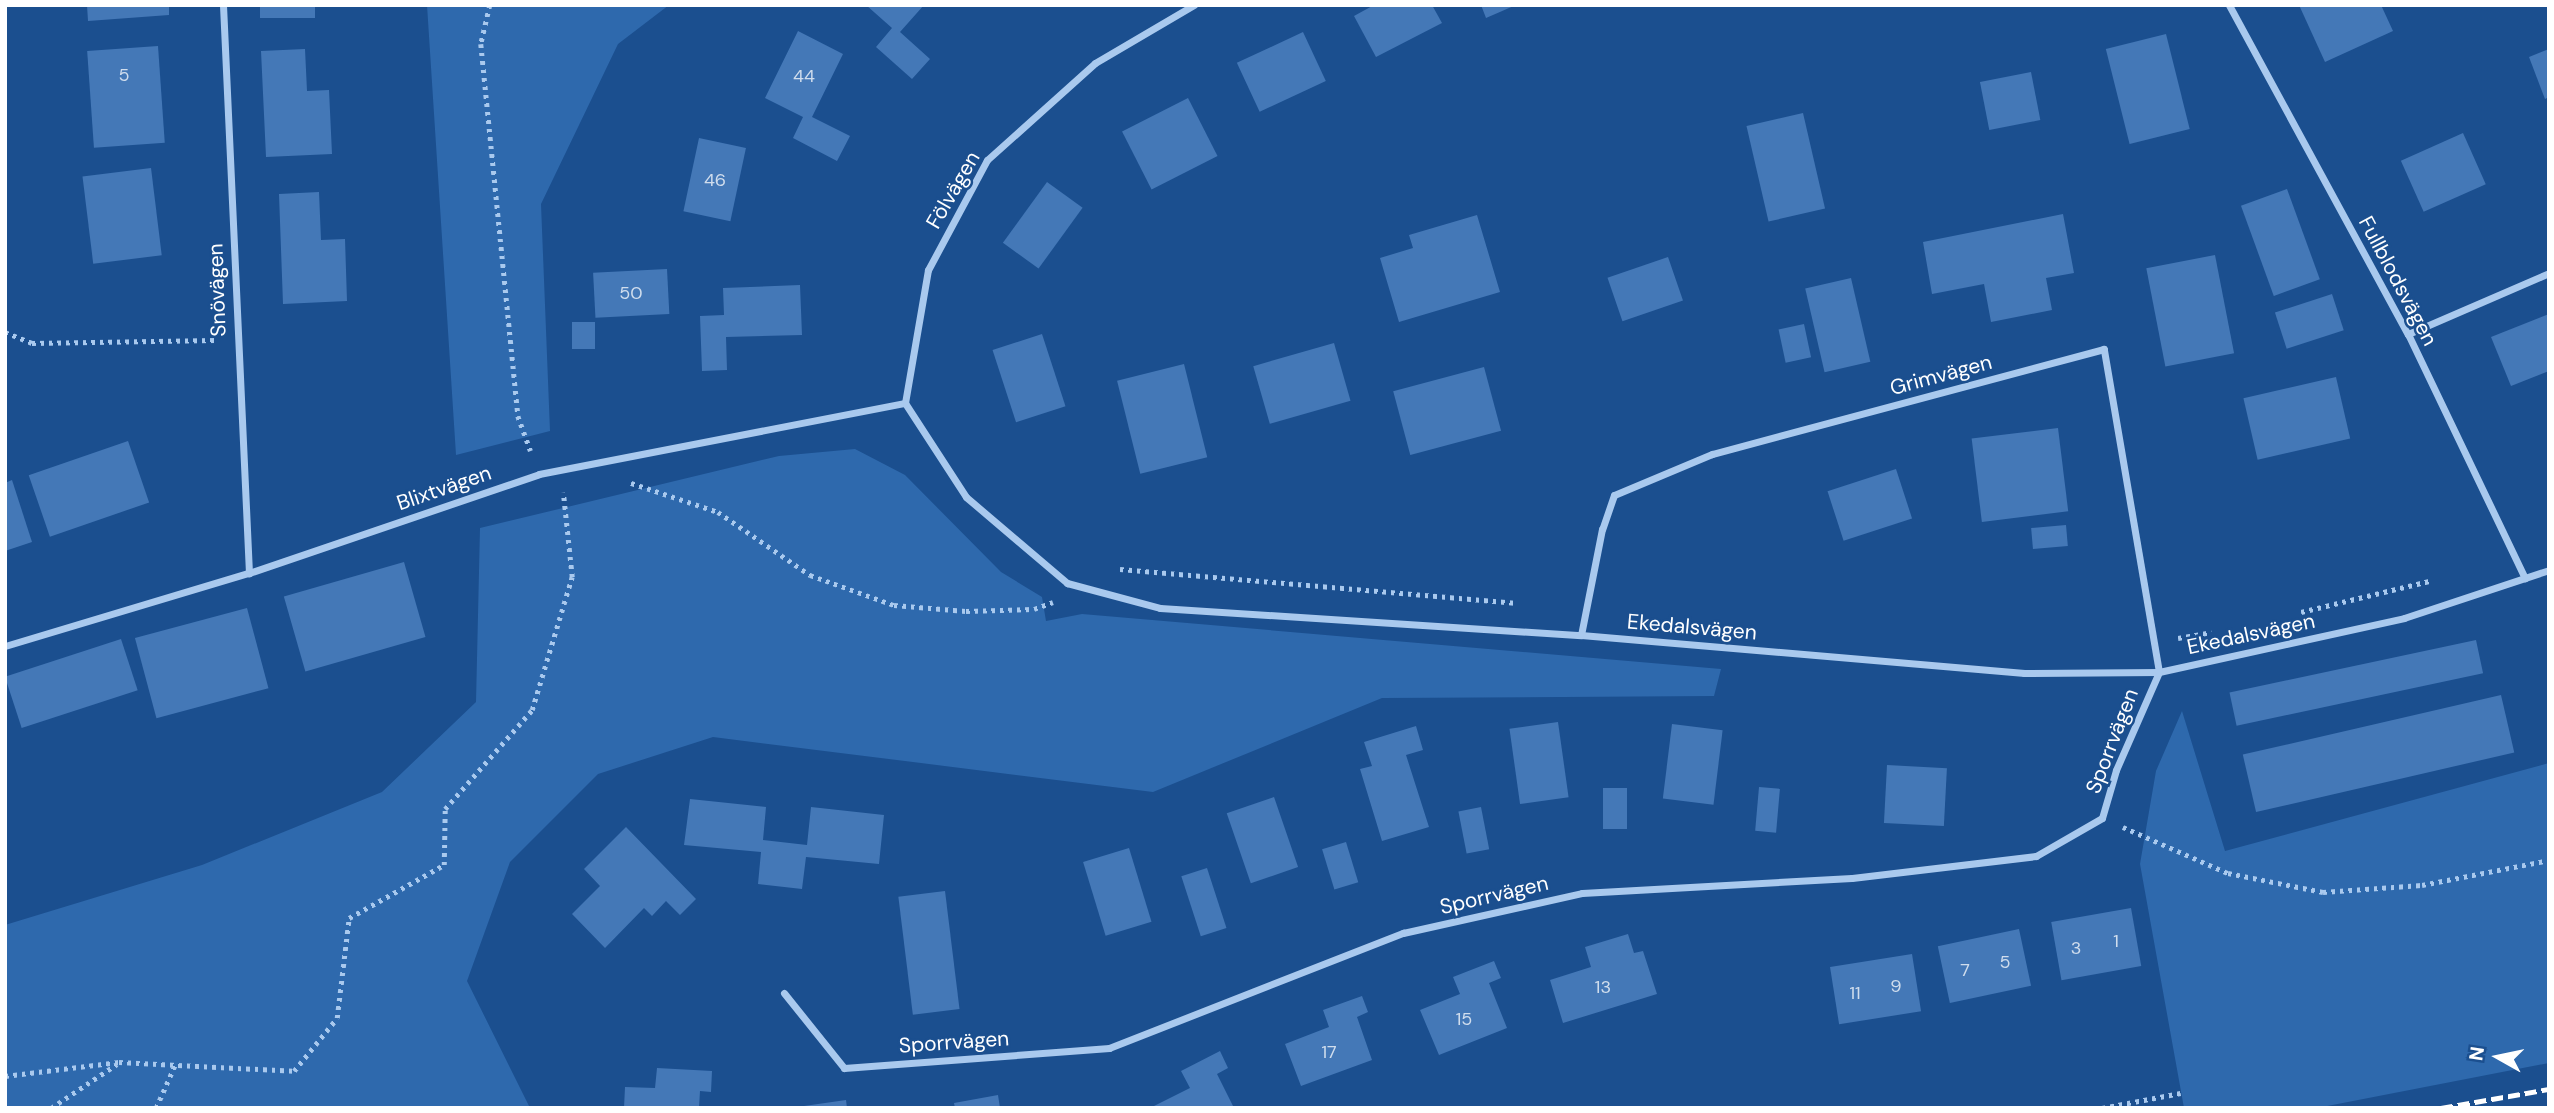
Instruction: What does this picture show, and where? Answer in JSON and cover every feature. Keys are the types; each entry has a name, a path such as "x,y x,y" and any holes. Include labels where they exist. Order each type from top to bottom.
{"street":[{"name":"Snövägen","path":"223,5 249,573"},
{"name":"Fölvägen","path":"905,404 928,270 987,160 1095,62 1194,5"},
{"name":"Fullblodsvägen","path":"2229,5 2408,334 2525,578"},
{"path":"2408,334 2549,272"},
{"name":"Grimvägen","path":"1581,635 1602,528 1614,495 1712,454 2104,349 2159,672"},
{"name":"Blixtvägen","path":"5,646 249,573 561,468 905,404"},
{"name":"Ekedalsvägen","path":"905,404 966,497 1067,583 1160,608 1581,635 2024,673 2159,672 2404,618 2549,570"},
{"name":"Sporrvägen","path":"784,993 845,1068 1109,1048 1429,928 1582,893 1852,878 2036,856 2102,818 2116,770 2159,672"}],"path":[{"path":"490,5 481,44 518,415 539,474"},
{"path":"5,332 32,343 237,340"},
{"path":"5,1076 119,1062 294,1071 337,1018 349,918 444,865 445,809 532,710 572,577 561,468"},
{"path":"622,481 718,512 810,575 894,605 967,611 1034,609 1061,597 1067,583"},
{"path":"1115,568 1529,604"},
{"path":"2292,614 2437,579"},
{"path":"2154,642 2216,631"},
{"path":"2102,818 2228,873 2323,892 2422,885 2549,860"},
{"path":"51,1108 119,1062"},
{"path":"156,1108 174,1065"},
{"path":"2102,1108 2181,1093"}],"shaded area":[{"path":"427,5 669,5 618,44 541,204 550,431 456,455"},
{"path":"855,449 905,475 1001,572 1042,597 1046,621 1082,614 1721,669 1714,696 1382,698 1153,792 713,737 598,774 510,862 467,981 530,1108 5,1108 5,925 202,865 382,792 476,702 480,528 779,456"},
{"path":"2182,711 2225,851 2549,763 2549,1063 2317,1108 2184,1108 2140,864 2156,771"}],"building":[{"path":"87,5 169,5 169,15 88,21"},
{"path":"260,5 315,5 315,18 260,18"},
{"path":"866,5 924,5 900,32 930,59 912,79 876,47 892,28"},
{"path":"1374,5 1432,5 1442,23 1376,57 1354,16"},
{"path":"1481,5 1516,5 1486,18"},
{"path":"2299,5 2381,5 2393,31 2325,62"},
{"path":"798,31 843,54 812,117 850,136 837,161 793,138 803,117 765,98"},
{"path":"1303,32 1326,81 1260,112 1237,63"},
{"path":"2166,34 2190,129 2130,144 2106,49"},
{"path":"158,46 165,143 94,148 87,51"},
{"path":"305,49 307,91 329,90 332,154 266,157 261,51"},
{"path":"2549,49 2549,97 2545,99 2529,57"},
{"path":"2031,72 2040,120 1989,130 1980,82"},
{"path":"1188,98 1218,156 1152,190 1122,132"},
{"path":"1803,113 1825,208 1769,222 1746,126"},
{"path":"2463,133 2486,184 2424,212 2401,161"},
{"path":"699,138 746,148 730,221 683,211"},
{"path":"151,168 162,255 93,264 83,176"},
{"path":"1047,182 1083,208 1039,269 1003,243"},
{"path":"2287,189 2320,279 2274,296 2241,206"},
{"path":"319,192 321,240 345,239 347,301 283,304 279,194"},
{"path":"2063,214 2074,273 2046,278 2052,310 1991,322 1984,284 1932,294 1923,242"},
{"path":"1477,215 1500,292 1399,322 1380,258 1413,248 1409,235"},
{"path":"2215,255 2234,353 2165,367 2146,268"},
{"path":"1668,257 1683,300 1622,321 1607,278"},
{"path":"667,269 669,314 595,318 593,273"},
{"path":"1851,278 1870,362 1825,372 1805,289"},
{"path":"800,285 802,335 726,337 727,370 702,371 700,316 724,315 723,288"},
{"path":"2332,294 2344,330 2287,349 2275,313"},
{"path":"2549,314 2549,371 2511,386 2491,337"},
{"path":"572,322 595,322 595,349 572,349"},
{"path":"1804,324 1811,357 1786,363 1779,329"},
{"path":"1042,334 1065,406 1016,422 993,350"},
{"path":"1334,343 1351,401 1270,424 1253,366"},
{"path":"1184,364 1207,457 1140,474 1117,381"},
{"path":"1484,367 1501,431 1410,455 1393,391"},
{"path":"2336,377 2350,438 2258,460 2243,398"},
{"path":"2058,428 2068,511 1982,522 1972,439"},
{"path":"128,441 149,502 50,537 29,475"},
{"path":"1896,469 1912,518 1844,541 1828,491"},
{"path":"12,480 32,542 5,551 5,483"},
{"path":"2066,525 2068,546 2033,549 2031,528"},
{"path":"404,562 425,637 305,671 284,596"},
{"path":"247,608 268,688 156,718 135,638"},
{"path":"121,639 138,690 22,728 5,677"},
{"path":"2476,640 2483,673 2237,726 2230,692"},
{"path":"2501,695 2514,752 2256,812 2243,755"},
{"path":"1558,722 1569,797 1520,804 1509,729"},
{"path":"1672,724 1723,730 1713,805 1663,798"},
{"path":"1416,726 1423,750 1406,755 1429,827 1382,841 1360,769 1372,766 1364,742"},
{"path":"1887,765 1947,768 1944,826 1884,823"},
{"path":"1759,787 1780,789 1776,833 1755,831"},
{"path":"1603,788 1627,788 1627,829 1603,829"},
{"path":"1274,797 1298,867 1251,883 1227,813"},
{"path":"690,799 766,807 763,840 807,845 811,807 884,815 879,864 806,857 802,889 758,884 761,852 684,845"},
{"path":"1481,807 1489,849 1467,854 1458,811"},
{"path":"626,827 696,899 680,915 666,901 652,916 644,908 605,948 572,914 600,886 584,869"},
{"path":"1346,842 1358,882 1334,889 1322,849"},
{"path":"1129,848 1152,922 1106,936 1083,862"},
{"path":"1207,868 1226,928 1201,936 1181,876"},
{"path":"945,891 960,1009 913,1015 898,897"},
{"path":"2131,908 2141,966 2061,980 2051,922"},
{"path":"2019,929 2031,986 1950,1003 1938,946"},
{"path":"1628,934 1634,953 1643,951 1657,994 1563,1023 1550,980 1591,967 1585,947"},
{"path":"1912,954 1921,1011 1839,1024 1830,967"},
{"path":"1494,961 1501,978 1489,983 1507,1028 1439,1055 1420,1010 1460,994 1453,977"},
{"path":"1362,996 1368,1012 1357,1017 1372,1060 1301,1086 1285,1044 1329,1027 1323,1010"},
{"path":"1220,1051 1228,1068 1217,1074 1234,1108 1150,1108 1190,1088 1181,1071"},
{"path":"657,1068 712,1071 711,1092 700,1091 699,1108 624,1108 625,1087 655,1088"},
{"path":"998,1095 1000,1108 955,1108 954,1103"},
{"path":"846,1100 847,1108 804,1108 804,1106"}],"railway":[{"path":"2441,1108 2549,1089"}]}
